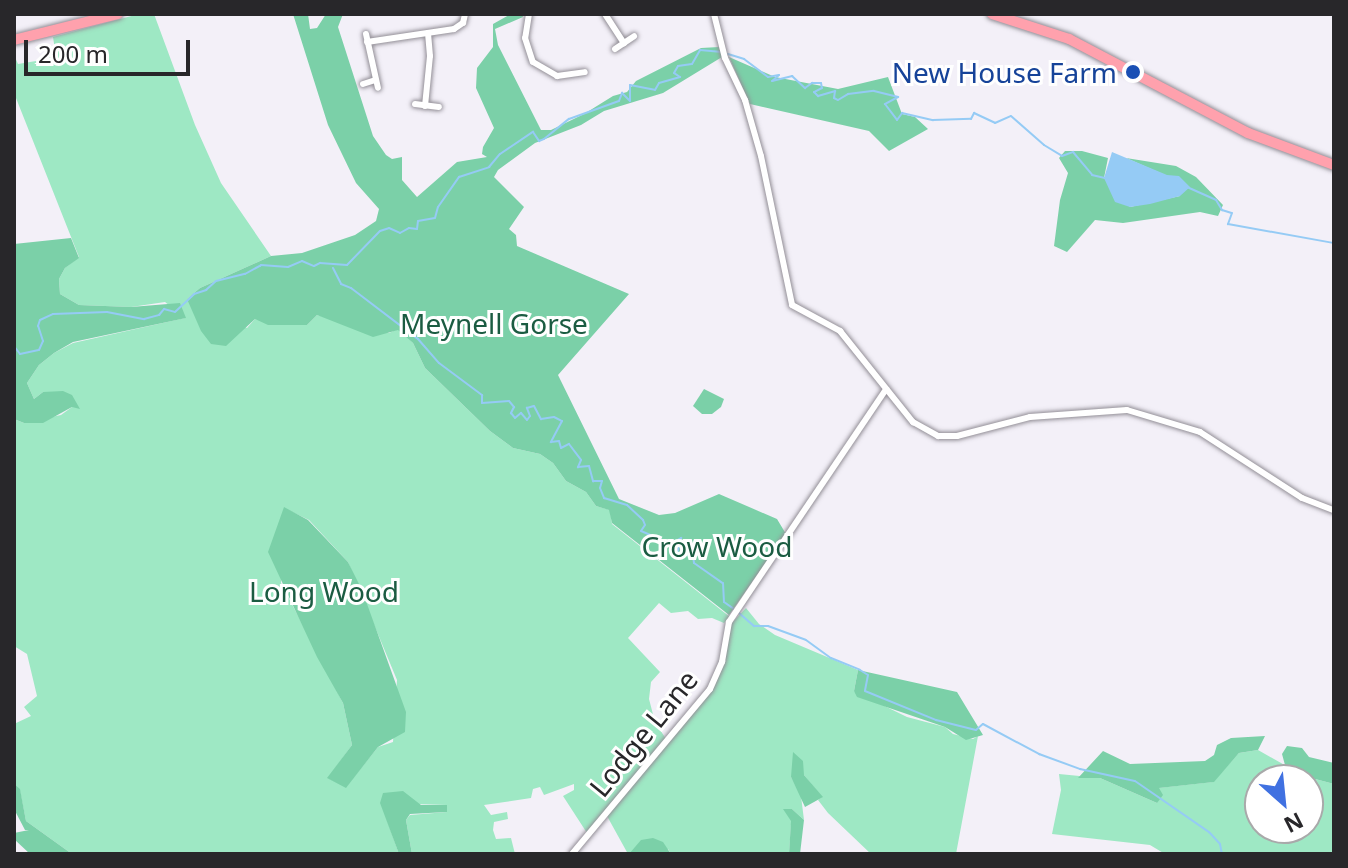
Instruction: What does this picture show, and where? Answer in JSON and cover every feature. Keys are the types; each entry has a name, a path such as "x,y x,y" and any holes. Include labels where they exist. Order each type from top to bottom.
{"highway":[{"path":"14,40 118,14"},
{"path":"992,14 1069,39 1248,133 1334,165"}],"street":[{"path":"378,88 367,38 457,28 465,14"},
{"path":"529,14 526,47 533,62 556,80 585,72"},
{"path":"605,14 624,43"},
{"path":"714,14 725,58 745,100 761,156 792,305 840,331 913,422 924,430 948,437 1030,417 1105,409 1155,417 1200,432 1302,498 1334,510"},
{"path":"526,31 538,32"},
{"path":"425,106 430,62 428,33"},
{"path":"615,49 634,36"},
{"path":"363,84 375,80"},
{"path":"415,104 439,107"},
{"name":"Lodge Lane","path":"572,854 710,689 737,611 886,389"}],"green space":[{"path":"139,14 154,14 195,125 221,183 271,256 200,288 187,299 247,328 255,319 307,325 317,315 389,333 398,329 413,343 425,368 490,431 513,448 540,454 553,463 566,481 586,492 596,506 610,510 612,524 730,617 724,623 712,618 698,619 688,611 671,613 659,603 628,638 660,672 651,682 649,699 655,722 666,739 587,833 563,796 574,790 574,784 544,795 540,787 533,789 531,798 484,805 491,815 507,812 508,819 494,822 493,830 496,839 511,838 515,854 412,854 406,820 410,815 447,812 446,805 381,803 399,854 72,854 26,821 20,791 14,785 14,724 31,716 24,707 37,696 27,654 14,646 14,419 24,423 61,415 72,407 43,392 34,399 27,383 39,365 54,353 73,343 185,318 165,302 131,307 79,305 60,294 59,279 65,268 79,257 14,93 14,55 18,64 36,61 55,50 53,37","holes":["284,508 309,520 348,562 397,680 393,742 378,747 346,787 328,778 352,745 343,703 281,583"]},
{"name":"Meynell Gorse","path":"293,14 308,14 310,29 317,28 326,14 343,14 338,27 373,136 386,155 392,159 402,157 402,180 417,197 457,162 487,157 482,154 483,147 494,128 476,88 477,68 493,47 493,24 509,15 522,14 523,17 495,29 498,45 541,130 551,130 613,96 627,92 636,81 701,48 719,47 722,57 663,93 604,111 581,125 535,143 498,170 494,177 524,207 509,229 516,235 517,246 629,294 558,375 619,499 659,515 675,513 719,494 777,519 786,534 729,615 612,523 609,510 596,506 586,492 566,481 553,463 540,454 513,448 490,431 425,368 413,343 398,330 373,337 317,315 307,325 268,325 255,319 226,346 211,344 201,331 187,299 200,288 271,256 302,253 355,235 376,221 379,209 356,183 328,125"},
{"path":"729,57 775,77 838,89 888,77 902,114 915,117 928,129 889,151 869,131 750,104"},
{"path":"1065,151 1082,151 1108,158 1104,178 1130,207 1180,196 1179,176 1167,176 1126,158 1176,166 1196,177 1223,205 1218,216 1200,212 1123,223 1095,220 1067,252 1054,246 1060,200 1068,173 1059,158"},
{"path":"71,238 79,258 65,268 59,279 60,294 79,305 131,307 180,303 186,318 73,342 54,353 39,365 27,383 34,399 43,392 63,391 72,395 80,409 72,407 43,423 24,423 14,419 14,244"},
{"path":"704,389 724,399 721,407 712,414 702,414 693,406"},
{"name":"Long Wood","path":"284,507 308,520 348,562 362,590 406,712 405,732 378,747 346,788 327,778 352,745 343,703 317,657 268,552"},
{"path":"746,608 759,624 775,635 858,670 854,691 907,717 945,727 953,734 973,739 978,736 956,854 871,854 828,813 818,800 822,797 804,775 791,777 801,796 804,820 792,809 789,854 671,854 668,849 628,854 607,816 713,688 731,624"},
{"path":"858,670 957,692 983,735 966,740 945,727 857,697 854,691"},
{"path":"1265,736 1258,750 1239,753 1214,782 1159,788 1163,795 1157,803 1100,778 1078,778 1103,751 1130,764 1205,761 1214,755 1217,745 1231,738"},
{"path":"1287,746 1302,748 1309,757 1334,763 1334,784 1324,781 1324,764 1285,764 1282,754"},
{"path":"1258,750 1283,764 1244,764 1244,844 1324,844 1324,781 1334,784 1334,854 1165,854 1150,845 1052,834 1061,790 1059,774 1100,778 1157,803 1158,788 1213,782 1239,753"},
{"path":"793,752 803,761 804,775 823,797 805,807 791,777"},
{"path":"14,784 20,789 26,821 72,854 30,854 14,839 14,833 29,830 25,830 14,809"},
{"path":"403,791 421,805 447,805 447,812 410,814 406,820 412,854 399,854 380,803 383,793"},
{"path":"783,809 792,809 804,820 800,854 789,854 791,821"},
{"path":"653,838 663,842 671,854 629,854 641,840"}],"water":[{"path":"1112,152 1167,175 1179,176 1190,187 1180,196 1150,204 1130,207 1115,202 1104,178"}],"waterway":[{"path":"14,346 20,354 39,350 43,341 38,326 40,320 53,314 107,312 144,319 159,315 164,309 175,312 194,294 206,290 216,281 245,274 261,265 288,267 302,261 314,266 320,263 347,265 380,231 389,228 400,233 409,228 417,229 418,221 435,218 438,207 459,177 489,167 500,154 533,132 539,141 544,139 569,119 619,101 622,93 630,101 630,85 655,90 659,83 680,77 674,73 678,66 692,64 700,50 722,52"},
{"path":"728,54 744,59 768,77 779,75 772,81 792,76 805,88 812,83 821,83 822,88 814,92 818,96 835,91 834,98 838,100 848,94 874,91 898,97 885,104 897,120 902,113 933,120 971,119 974,113 995,123 1011,116 1044,145 1062,156 1073,152 1092,175 1105,178"},
{"path":"1187,187 1216,200 1222,210 1232,213 1228,224 1334,243"},
{"path":"333,268 341,284 351,288 418,339 439,363 482,395 482,403 509,401 514,407 511,413 515,418 521,413 527,420 530,416 527,408 534,406 541,419 554,417 562,421 551,442 559,441 561,448 569,444 581,460 578,467 589,466 593,481 602,481 600,488 604,498 627,505 643,520 645,525 641,531 671,544 681,538 677,554 693,555 694,563 723,583 724,602 734,609"},
{"path":"739,613 754,626 768,626 806,640 831,658 860,670 868,675 865,691 936,720 976,730 983,724 1039,754 1080,769 1135,781 1209,832 1220,844 1222,854"}],"place":[{"name":"New House Farm","path":"1133,72"}],"park label":[{"name":"Crow Wood","path":"717,546"}]}
